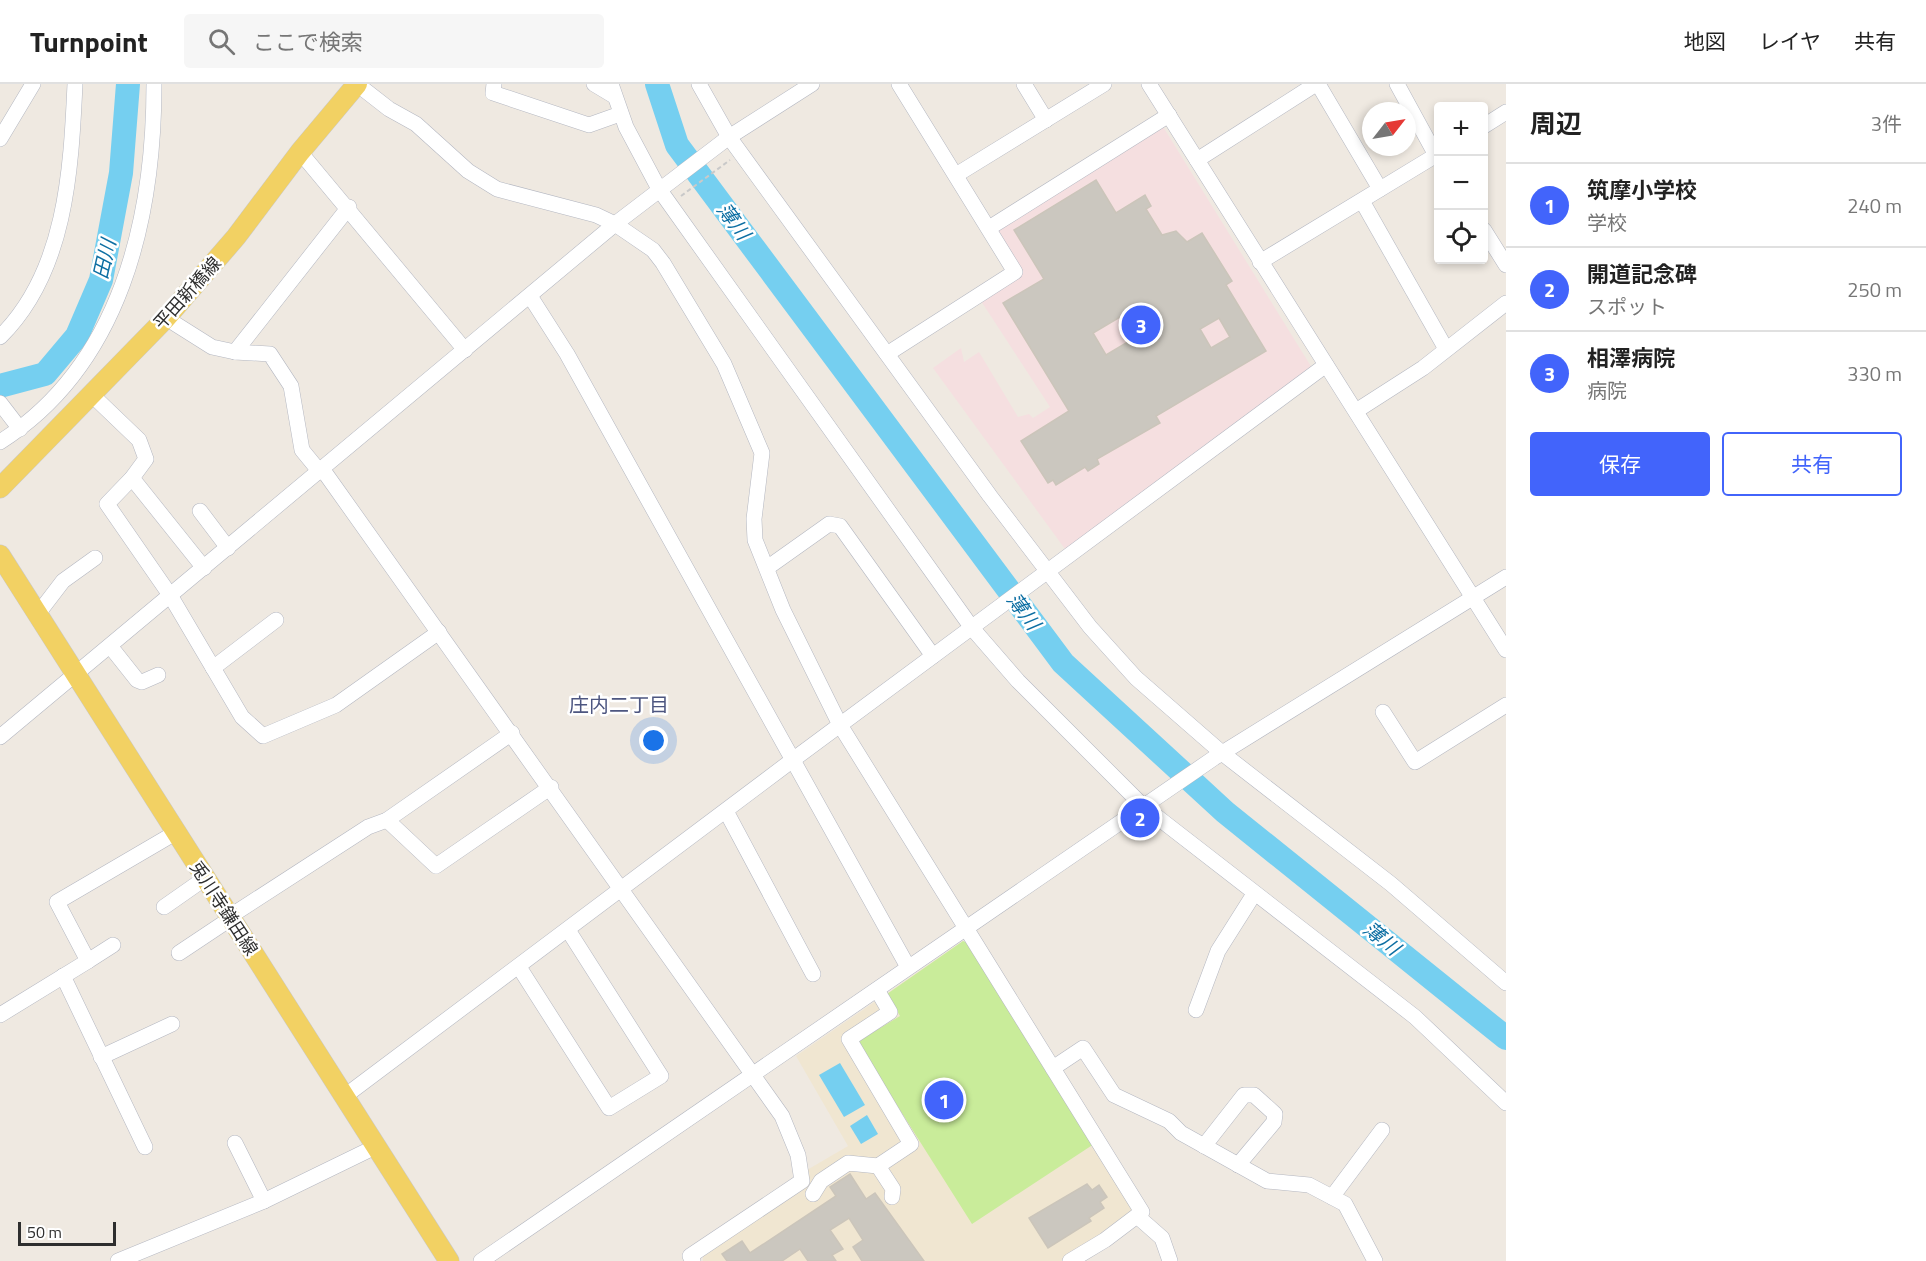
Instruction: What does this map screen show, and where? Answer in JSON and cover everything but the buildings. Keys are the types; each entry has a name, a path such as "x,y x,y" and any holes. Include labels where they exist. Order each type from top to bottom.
{"main road":[{"name":"平田新橋線","path":"0,488 166,318 236,237 300,152 357,84"},
{"name":"兎川寺鎌田線","path":"0,555 449,1261"}],"street":[{"path":"0,139 33,84"},
{"path":"0,337 22,312 50,260 68,174 75,84"},
{"path":"0,442 56,398 76,374 105,328 131,260 149,154 154,84"},
{"path":"357,84 389,109 416,124 468,171 497,189 570,207 615,224 653,250 724,364 762,453 754,519 755,540 783,610 840,725 1142,1212 1105,1240 1070,1261"},
{"path":"494,84 493,93 589,125 620,114"},
{"path":"594,84 613,90 620,114 641,159 975,626 1018,681 1146,803 1254,894 1415,1017 1506,1103"},
{"path":"699,84 724,140 887,354 1045,574 1090,627 1136,678 1218,756 1391,884 1506,983"},
{"path":"0,737 615,224 724,140 812,84"},
{"path":"887,354 1015,272 899,84"},
{"path":"1024,84 1046,120"},
{"path":"956,175 1104,84"},
{"path":"1149,84 1506,650"},
{"path":"1197,160 1317,84 1380,189"},
{"path":"1396,84 1437,156"},
{"path":"1488,123 1506,112"},
{"path":"988,228 1169,115"},
{"path":"300,152 349,207 465,350"},
{"path":"1260,262 1380,189 1434,159"},
{"path":"1362,201 1446,350"},
{"path":"234,352 349,207"},
{"path":"1493,245 1506,235"},
{"path":"1488,237 1506,265"},
{"path":"530,296 567,354 908,967"},
{"path":"1356,411 1446,350 1506,303"},
{"path":"166,318 212,347 234,352 270,354 291,386 302,450 321,471 512,733 782,1116 798,1155 802,1180 690,1256 693,1261"},
{"path":"345,1096 622,891 794,759 1326,365"},
{"path":"76,374 139,440 146,459 132,478 107,504 170,596 242,717 263,736 336,705 439,632"},
{"path":"0,403 19,427"},
{"path":"132,478 204,568"},
{"path":"200,511 228,548"},
{"path":"767,568 829,524 840,526 933,656"},
{"path":"38,615 63,581 91,567"},
{"path":"481,1261 1146,803 1506,577"},
{"path":"213,668 276,620"},
{"path":"110,646 137,680 148,681 158,675"},
{"path":"1383,712 1415,762 1506,705"},
{"path":"179,953 368,827 387,820 512,733"},
{"path":"387,820 436,866 550,787"},
{"path":"726,811 813,974"},
{"path":"88,961 57,902 175,833"},
{"path":"164,907 204,879"},
{"path":"1196,1010 1218,951 1254,894"},
{"path":"519,967 609,1108 661,1076 568,930"},
{"path":"0,1016 88,961 109,953"},
{"path":"63,976 145,1147"},
{"path":"813,1194 821,1181 848,1163 878,1166 911,1144 849,1039 890,1012 877,990"},
{"path":"101,1057 172,1024"},
{"path":"1053,1068 1083,1048 1114,1095 1169,1121 1181,1133 1267,1181 1309,1185 1345,1204 1375,1261"},
{"path":"1204,1146 1244,1095 1254,1095 1275,1114 1274,1122 1238,1165"},
{"path":"1332,1197 1382,1130"},
{"path":"235,1143 264,1201"},
{"path":"118,1261 264,1201 377,1146"},
{"path":"878,1166 893,1189 892,1197"},
{"path":"1137,1216 1162,1238 1170,1261"}],"path":[{"path":"675,200 732,159"}],"shaded area":[{"path":"1162,125 1312,368 1065,549 933,368 961,348 964,362 979,352 1018,417 1029,414 1033,418 1050,407 981,301 1022,275 995,230"},
{"path":"963,941 1135,1210 1063,1261 703,1261 703,1256 809,1180 807,1170 848,1146 796,1056"}],"green space":[{"path":"963,941 968,943 1094,1144 972,1224 857,1042 900,1016 887,994"}],"water":[{"path":"840,1063 865,1105 844,1117 819,1075"},
{"path":"867,1115 878,1134 861,1144 850,1126"}],"waterway":[{"name":"田川","path":"0,386 45,374 77,336 101,280 121,173 128,84"},
{"name":"薄川","path":"657,84 677,145 1063,663 1225,812 1506,1038"}],"place":[{"name":"相澤病院","path":"1141,325"},
{"name":"開道記念碑","path":"1140,818"},
{"name":"筑摩小学校","path":"944,1100"}],"district":[{"name":"庄内二丁目","path":"619,704"}]}
